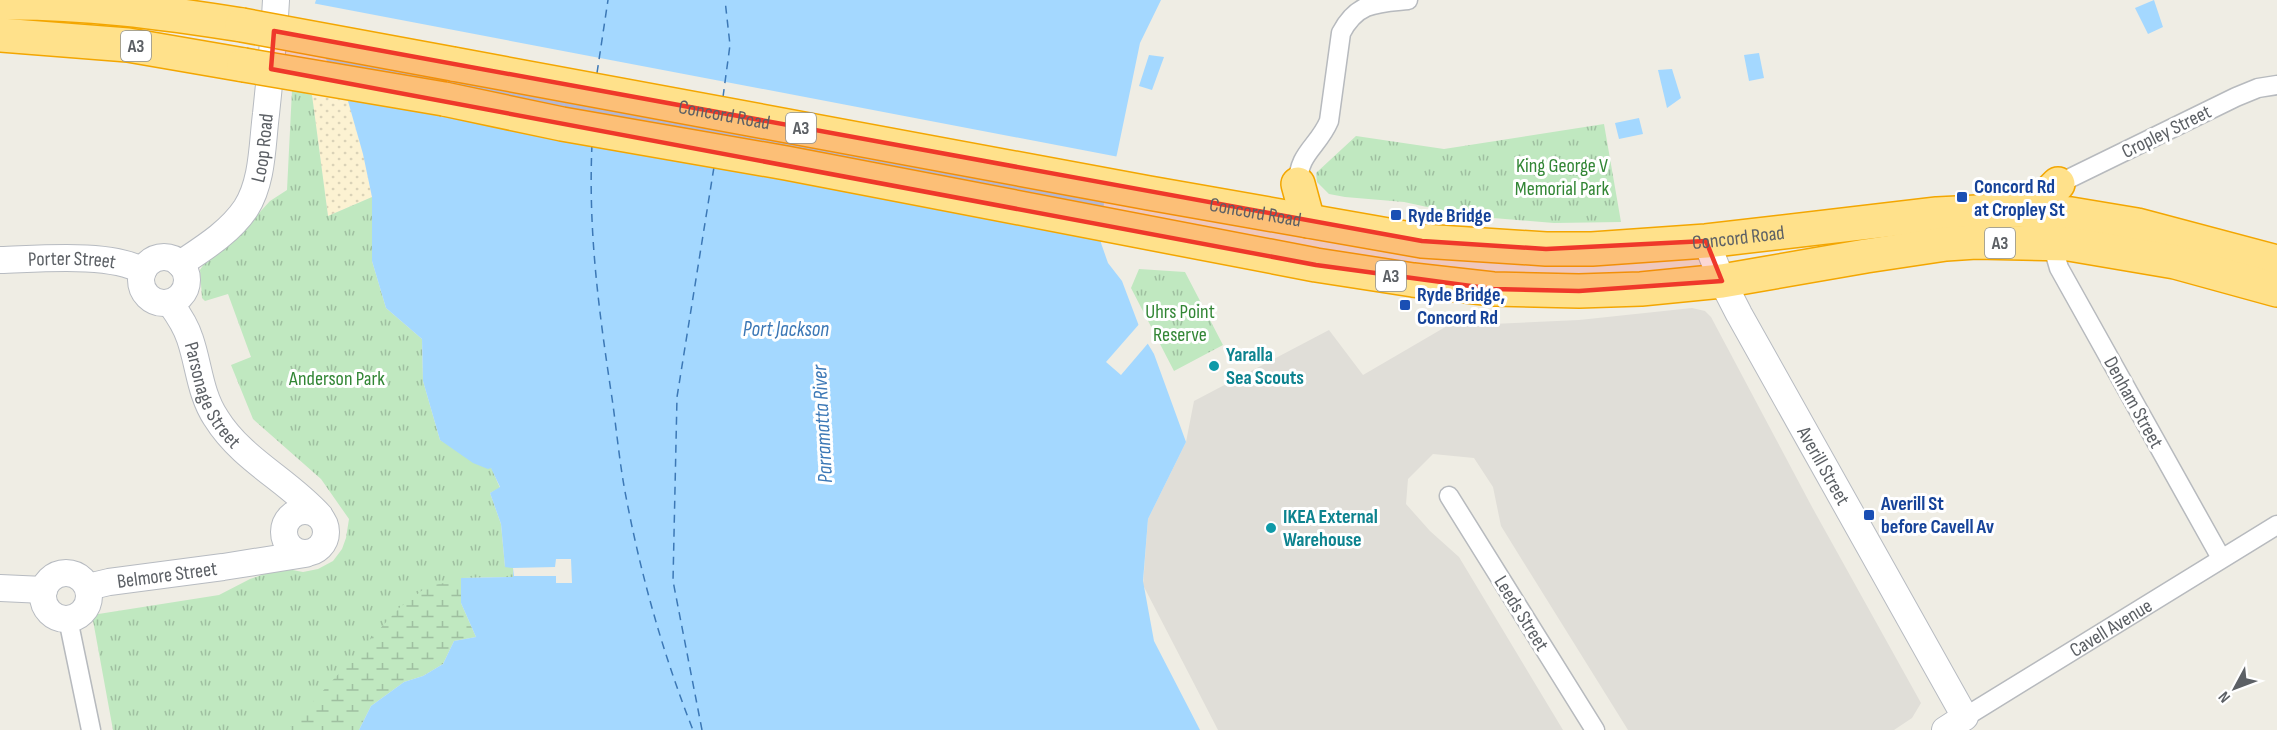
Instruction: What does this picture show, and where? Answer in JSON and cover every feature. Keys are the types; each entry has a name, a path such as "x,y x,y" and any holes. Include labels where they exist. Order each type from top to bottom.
{"highway":[{"name":"A3","path":"15,2 172,8"},
{"name":"Concord Road","path":"172,8 242,25 1149,193 1422,240 1522,248 1592,249 1706,242 1937,214 2017,210 2071,214 2137,225 2277,262"},
{"path":"0,56 13,36"},
{"name":"Concord Road","path":"13,36 128,45 444,99 1316,265 1413,280 1493,289 1579,291 1641,289 1722,281 1866,256 1946,244 1976,242 2069,244 2175,262 2277,290"},
{"path":"1298,184 1308,221"},
{"path":"2031,211 2058,184"}],"main road":[{"name":"Loop Road","path":"180,264 222,235 247,206 255,187 260,164 273,50 276,0"},
{"name":"Averill Street","path":"1706,242 1722,281 1955,724"},
{"path":"164,257 173,259 186,272 186,286 178,298 170,303 155,302 145,293 141,284 143,271 153,260 164,257"},
{"name":"Porter Street","path":"0,260 109,260 133,265 143,271"},
{"name":"Parsonage Street","path":"170,303 190,338 204,391 214,416 240,448 304,500 320,516"},
{"name":"Parsonage Street","path":"272,476 284,506 284,527"},
{"path":"300,511 314,512 320,516 326,529 323,544 318,549 305,554 298,552 287,544 284,527 288,518 300,511"},
{"name":"Belmore Street","path":"246,562 284,527"},
{"name":"Belmore Street","path":"88,587 305,554"},
{"path":"64,573 78,576 88,587 89,601 86,608 75,617 68,619 54,616 49,611 43,597 44,590 51,578 64,573"},
{"path":"0,588 44,590"}],"street":[{"path":"1298,184 1301,162 1324,132 1329,121 1341,33 1347,20 1367,6 1408,0"},
{"name":"Cropley Street","path":"2058,184 2236,97 2258,88 2277,85"},
{"name":"Denham Street","path":"2052,244 2059,268 2221,558"},
{"name":"Leeds Street","path":"1449,496 1595,730"},
{"name":"Cavell Avenue","path":"1955,724 2277,525"},
{"path":"68,619 91,730"}],"highlighted area":[{"path":"274,31 1422,241 1546,249 1706,241 1722,281 1579,291 1493,289 1316,265 271,69"}],"shaded area":[{"path":"1692,308 1705,311 1711,317 1812,507 1921,703 1912,718 1894,730 1628,730 1501,526 1493,487 1474,458 1433,454 1408,479 1406,504 1430,531 1459,557 1563,730 1218,730 1143,585 1148,519 1186,442 1194,401 1329,330 1363,375 1447,326 1579,320"}],"green space":[{"name":"Anderson Park","path":"292,90 312,95 328,216 372,197 372,261 386,308 422,339 423,381 440,440 491,467 500,488 490,493 501,524 505,567 513,567 513,577 461,578 461,580 428,586 399,608 287,730 113,730 92,615 219,595 250,579 282,568 303,572 318,569 333,561 342,549 346,538 349,519 321,479 253,419 231,365 251,357 228,294 205,301 202,298 200,270 207,259 250,223 270,201 287,190"},
{"name":"King George V Memorial Park","path":"1604,124 1621,222 1554,223 1469,216 1404,202 1329,194 1317,182 1316,173 1356,136 1444,149"},
{"name":"Uhrs Point Reserve","path":"1139,269 1185,272 1223,345 1174,371 1131,288"},
{"path":"461,578 461,603 476,637 454,641 443,664 423,676 404,682 371,706 359,730 278,730 421,584"}],"sand":[{"path":"312,95 348,101 372,197 328,216"}],"water":[{"name":"Port Jackson","path":"316,0 1161,0 1140,43 1117,154 1104,202 1101,243 1108,263 1122,281 1142,334 1154,354 1186,442 1148,519 1143,581 1154,641 1200,730 359,730 371,706 404,682 423,676 443,664 454,641 476,637 461,603 461,578 513,577 513,568 505,567 501,524 490,493 500,487 491,468 473,463 440,440 423,381 422,339 386,308 372,261 372,197 363,154 348,101 317,42 313,9"},
{"path":"2154,0 2163,27 2148,34 2135,8"},
{"path":"1759,53 1764,78 1749,81 1744,55"},
{"path":"1149,55 1164,57 1152,90 1139,86"},
{"path":"1672,69 1681,98 1667,108 1658,70"},
{"path":"1639,118 1643,134 1619,139 1615,123"}],"pier":[{"path":"312,3 1119,157 1107,200 314,42 310,9"},
{"path":"1141,322 1150,341 1121,375 1106,362"},
{"path":"556,559 571,559 572,583 556,583 556,576 514,576 513,568 555,567"}],"ferry route":[{"path":"597,73 608,0"},
{"path":"723,97 730,45 725,0"},
{"path":"592,144 591,177 596,272 625,489 655,618 693,730"},
{"path":"702,730 673,581 677,397 714,167"}],"place":[{"name":"Concord Rd at Cropley St","path":"1962,197"},
{"name":"Ryde Bridge","path":"1396,215"},
{"name":"Ryde Bridge, Concord Rd","path":"1405,305"},
{"name":"Yaralla Sea Scouts","path":"1214,366"},
{"name":"Averill St before Cavell Av","path":"1869,515"},
{"name":"IKEA External Warehouse","path":"1271,528"}],"water label":[{"name":"Parramatta River","path":"822,424"}]}
